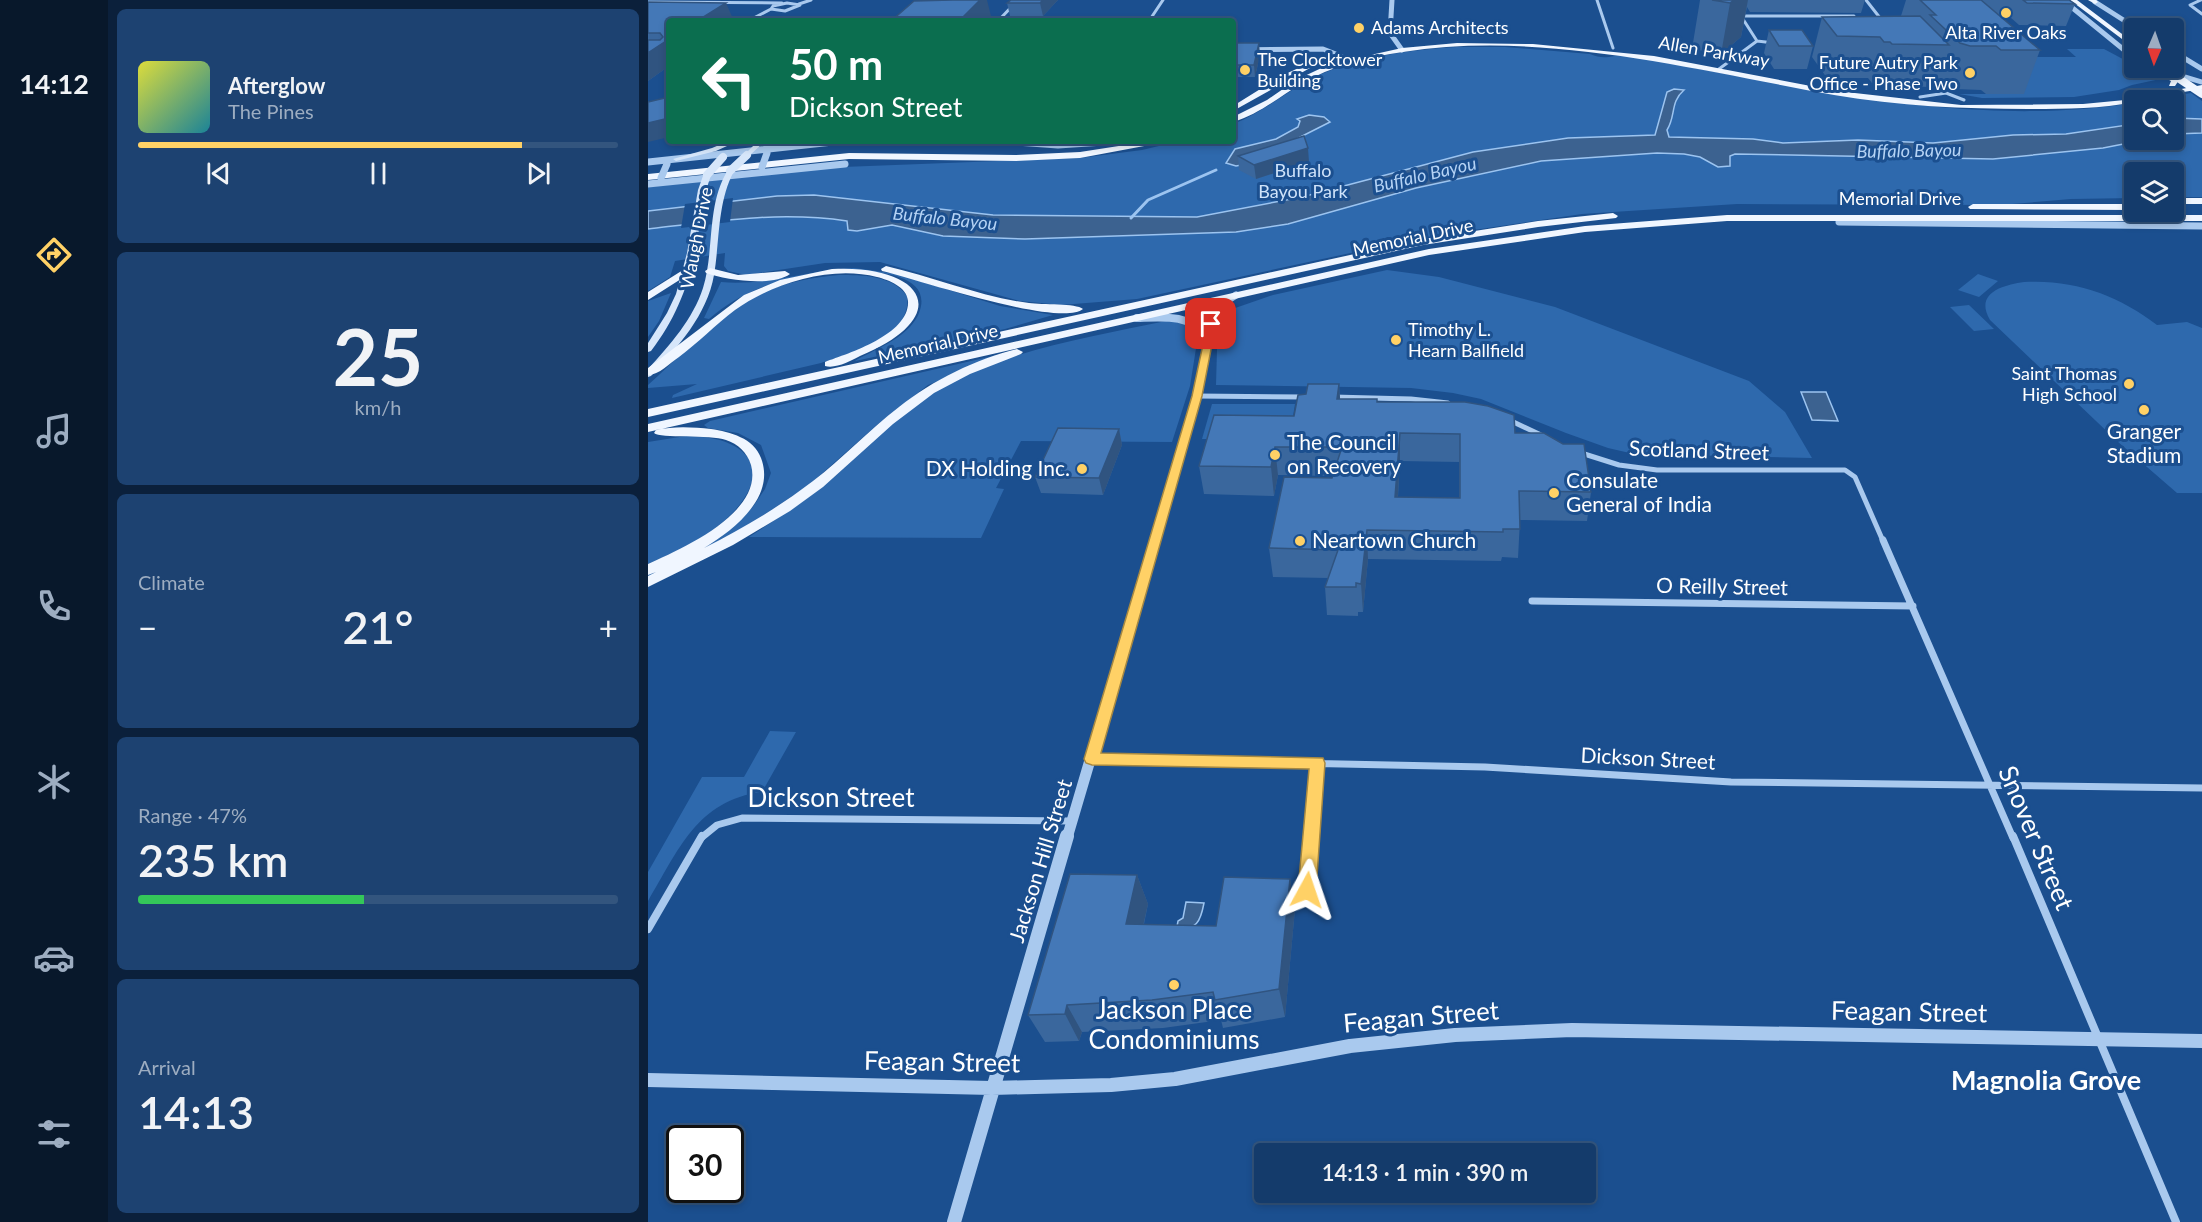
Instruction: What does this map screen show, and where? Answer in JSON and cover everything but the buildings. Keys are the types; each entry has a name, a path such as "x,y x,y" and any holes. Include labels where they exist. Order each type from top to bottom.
{"main road":[{"path":"2073,0 2124,38"},
{"path":"2083,0 2124,31"},
{"name":"Allen Parkway","path":"1236,107 1301,70 1341,56 1484,38 1613,48 1847,88 1964,100 2084,99 2172,84 2201,83"},
{"name":"Allen Parkway","path":"1236,118 1306,78 1334,66 1399,47 1533,46 1654,58 1722,66 1865,97 1995,108 2109,104 2201,83"},
{"path":"1533,46 1613,48"},
{"path":"2184,73 2201,83"},
{"path":"2171,78 2175,80 2172,84"},
{"path":"2178,78 2202,94"},
{"path":"1265,90 1281,94"},
{"path":"676,159 714,150 728,144"},
{"name":"Waugh Drive","path":"648,349 675,309 687,270 706,176 738,144"},
{"name":"Waugh Drive","path":"649,373 676,343 689,324 707,287 722,187 729,173 759,144"},
{"path":"648,170 832,151 913,149 1048,151 1105,144"},
{"path":"845,164 1045,158 1110,152 1151,144"},
{"path":"649,181 849,156 1045,158"},
{"path":"2184,201 2202,201"},
{"path":"2022,207 2124,202"},
{"name":"Memorial Drive","path":"1674,211 1786,207 2124,207"},
{"path":"2184,208 2202,208"},
{"name":"Memorial Drive","path":"648,413 1138,303 1423,242 1538,224 1619,215"},
{"path":"1727,218 1839,222"},
{"name":"Memorial Drive","path":"648,428 1429,252 1488,242 1585,229 1727,218 2202,218"},
{"path":"710,268 725,278 742,280 824,267 867,266 890,269 1025,308 1059,310 1138,303"},
{"path":"648,297 687,270"},
{"path":"649,373 693,340 736,303 769,287 791,280 838,272 858,272 895,280 911,293 914,301 913,310 907,321 885,341 856,355 753,390"},
{"path":"648,582 720,547 806,494 904,409 937,387 977,368 1065,333"},
{"path":"648,434 699,431 722,434 744,443 757,457 760,475 753,495 740,513 723,529 702,544 648,570"}],"street":[{"path":"791,3 804,0"},
{"path":"761,18 777,11 795,9 800,4 811,0"},
{"path":"1001,18 1018,0"},
{"path":"1152,18 1163,0"},
{"path":"1392,0 1389,32 1399,47"},
{"path":"1597,0 1613,48"},
{"path":"1866,0 1881,17 1884,26"},
{"path":"2063,0 2124,50"},
{"path":"2201,0 2190,5 2202,14"},
{"path":"2093,1 2124,20"},
{"path":"648,2 800,4"},
{"path":"666,7 676,2"},
{"path":"760,3 777,11"},
{"path":"754,18 783,3"},
{"path":"1736,8 1757,41"},
{"path":"1741,16 1858,16"},
{"path":"1869,17 1881,17"},
{"path":"1722,66 1757,41 1780,43"},
{"path":"1236,50 1323,49 1341,56"},
{"path":"2184,58 2202,69"},
{"path":"1931,77 1946,93 1964,100"},
{"path":"2184,77 2201,83"},
{"path":"1920,97 1946,93"},
{"path":"648,162 749,153 807,144"},
{"path":"1034,144 1063,144"},
{"path":"1044,145 1050,144"},
{"path":"765,169 767,153 778,148"},
{"path":"649,181 661,178 665,162"},
{"path":"649,181 765,169 845,164"},
{"path":"1839,222 2202,226"},
{"name":"Jackson Hill Street","path":"954,1222 1197,396 1208,336 1216,308 1236,295"},
{"path":"1137,318 1188,319 1200,326 1208,336"},
{"path":"1197,396 1311,397"},
{"path":"1322,397 1411,399 1460,405"},
{"path":"1500,416 1550,440"},
{"name":"Scotland Street","path":"1569,449 1619,465 1657,470 1845,470 1851,473"},
{"name":"Snover Street","path":"1851,473 1855,477 1991,785 2176,1222"},
{"name":"O Reilly Street","path":"1532,601 1912,606"},
{"name":"Dickson Street","path":"1092,759 1485,767 1731,782 2202,788"},
{"path":"1307,890 1317,763"},
{"name":"Dickson Street","path":"648,929 698,841 707,830 719,822 742,818 1073,821"},
{"name":"Feagan Street","path":"648,1080 1049,1088 1175,1079 1350,1046 1523,1031 1602,1030 2202,1041"}],"green space":[{"name":"Buffalo Bayou Park","path":"1457,47 1505,47 1602,57 1638,57 1791,86 1905,104 2019,111 2077,109 2124,104 2124,150 2184,150 2184,94 2191,93 2202,101 2202,197 2184,197 2184,162 2124,162 2124,198 2071,199 2000,205 1737,204 1582,214 1420,238 1137,299 1061,305 1020,301 880,262 825,263 746,275 728,271 724,266 725,253 675,261 670,277 648,291 648,187 843,167 1080,158 1142,150 1167,144 1236,144 1236,122 1317,76 1351,63 1386,55"},
{"path":"2067,49 2104,49 2124,60 2124,78 2165,78 2119,90 2074,97 1982,98 1959,94 2023,94 1984,57 2076,57"},
{"path":"854,268 898,274 1000,306 1053,315 1005,329 855,361 891,342 904,332 919,313 921,296 912,284 896,276 851,271 808,274 772,284 739,298 709,319 704,318 721,282 754,282 837,269"},
{"path":"1387,270 1439,277 1555,307 1749,381 1785,412 1812,458 1634,454 1608,448 1566,433 1481,399 1453,393 1411,388 1216,385 1218,314 1273,295"},
{"path":"1978,274 1998,281 1979,297 1958,290"},
{"path":"857,275 885,280 901,289 907,296 906,310 900,322 877,341 821,363 672,398 673,395 697,384 648,388 648,385 701,335 734,308 771,289 812,278"},
{"name":"Granger Stadium","path":"2024,282 2078,286 2111,297 2157,325 2187,322 2202,328 2202,493 2177,493 2117,441 1990,320 1986,311 1988,297 2000,288"},
{"path":"671,293 659,321 648,337 648,301"},
{"path":"1969,305 1994,329 1974,331 1950,307"},
{"path":"1166,321 1184,323 1195,329 1198,336 1190,386 1172,442 1021,441 996,488 1004,489 981,538 749,537 825,484 915,405 954,381 1012,357 1043,348"},
{"path":"1006,353 928,385 878,424 809,485 738,532 648,576 721,537 752,508 765,489 771,473 761,445 738,433 708,428 704,425 710,421"},
{"path":"1212,404 1295,404 1289,440 1202,439"},
{"path":"686,436 709,438 741,450 750,461 753,473 750,487 741,504 716,528 688,545 648,564 648,442"},
{"path":"770,731 796,732 762,792 740,797 721,805 705,817 680,847 648,901 648,872 702,777 744,777"}],"water":[{"name":"Buffalo Bayou","path":"1674,89 1684,90 1675,104 1667,130 1669,137 1753,139 1783,143 1858,140 1933,143 2013,135 2066,134 2124,125 2124,144 1993,159 1735,154 1730,156 1730,166 1718,167 1700,157 1657,153 1541,161 1416,188 1288,224 1236,232 1025,239 943,236 892,225 857,231 848,230 847,221 797,217 748,218 648,229 648,211 777,196 814,195 993,215 1197,217 1302,197 1473,152 1568,138 1655,135 1667,92"},
{"path":"1309,115 1324,117 1330,122 1247,164 1236,166 1226,163 1235,149 1276,139 1298,127 1300,121 1297,119"},
{"path":"2184,118 2202,119 2202,133 2184,134"},
{"path":"1801,392 1826,392 1838,421 1812,420"},
{"path":"1186,902 1204,903 1201,916 1193,926 1176,932 1178,921 1183,918"}],"pier":[{"path":"733,198 730,222 681,228 685,204"}],"waterway":[{"path":"1131,218 1148,200 1216,170"}],"place":[{"name":"Alta River Oaks","path":"2006,13"},
{"name":"Adams Architects","path":"1359,28"},
{"name":"The Clocktower Building","path":"1245,70"},
{"name":"Future Autry Park Office - Phase Two","path":"1970,73"},
{"name":"Timothy L. Hearn Ballfield","path":"1396,340"},
{"name":"Saint Thomas High School","path":"2129,384"},
{"name":"Granger Stadium","path":"2144,410"},
{"name":"The Council on Recovery","path":"1275,455"},
{"name":"DX Holding Inc.","path":"1082,469"},
{"name":"Consulate General of India","path":"1554,493"},
{"name":"Neartown Church","path":"1300,541"},
{"name":"Jackson Place Condominiums","path":"1174,985"}],"district":[{"name":"Magnolia Grove","path":"2046,1081"}],"route":[{"path":"1211,324 1197,396 1092,759 1317,763 1307,890"}]}
